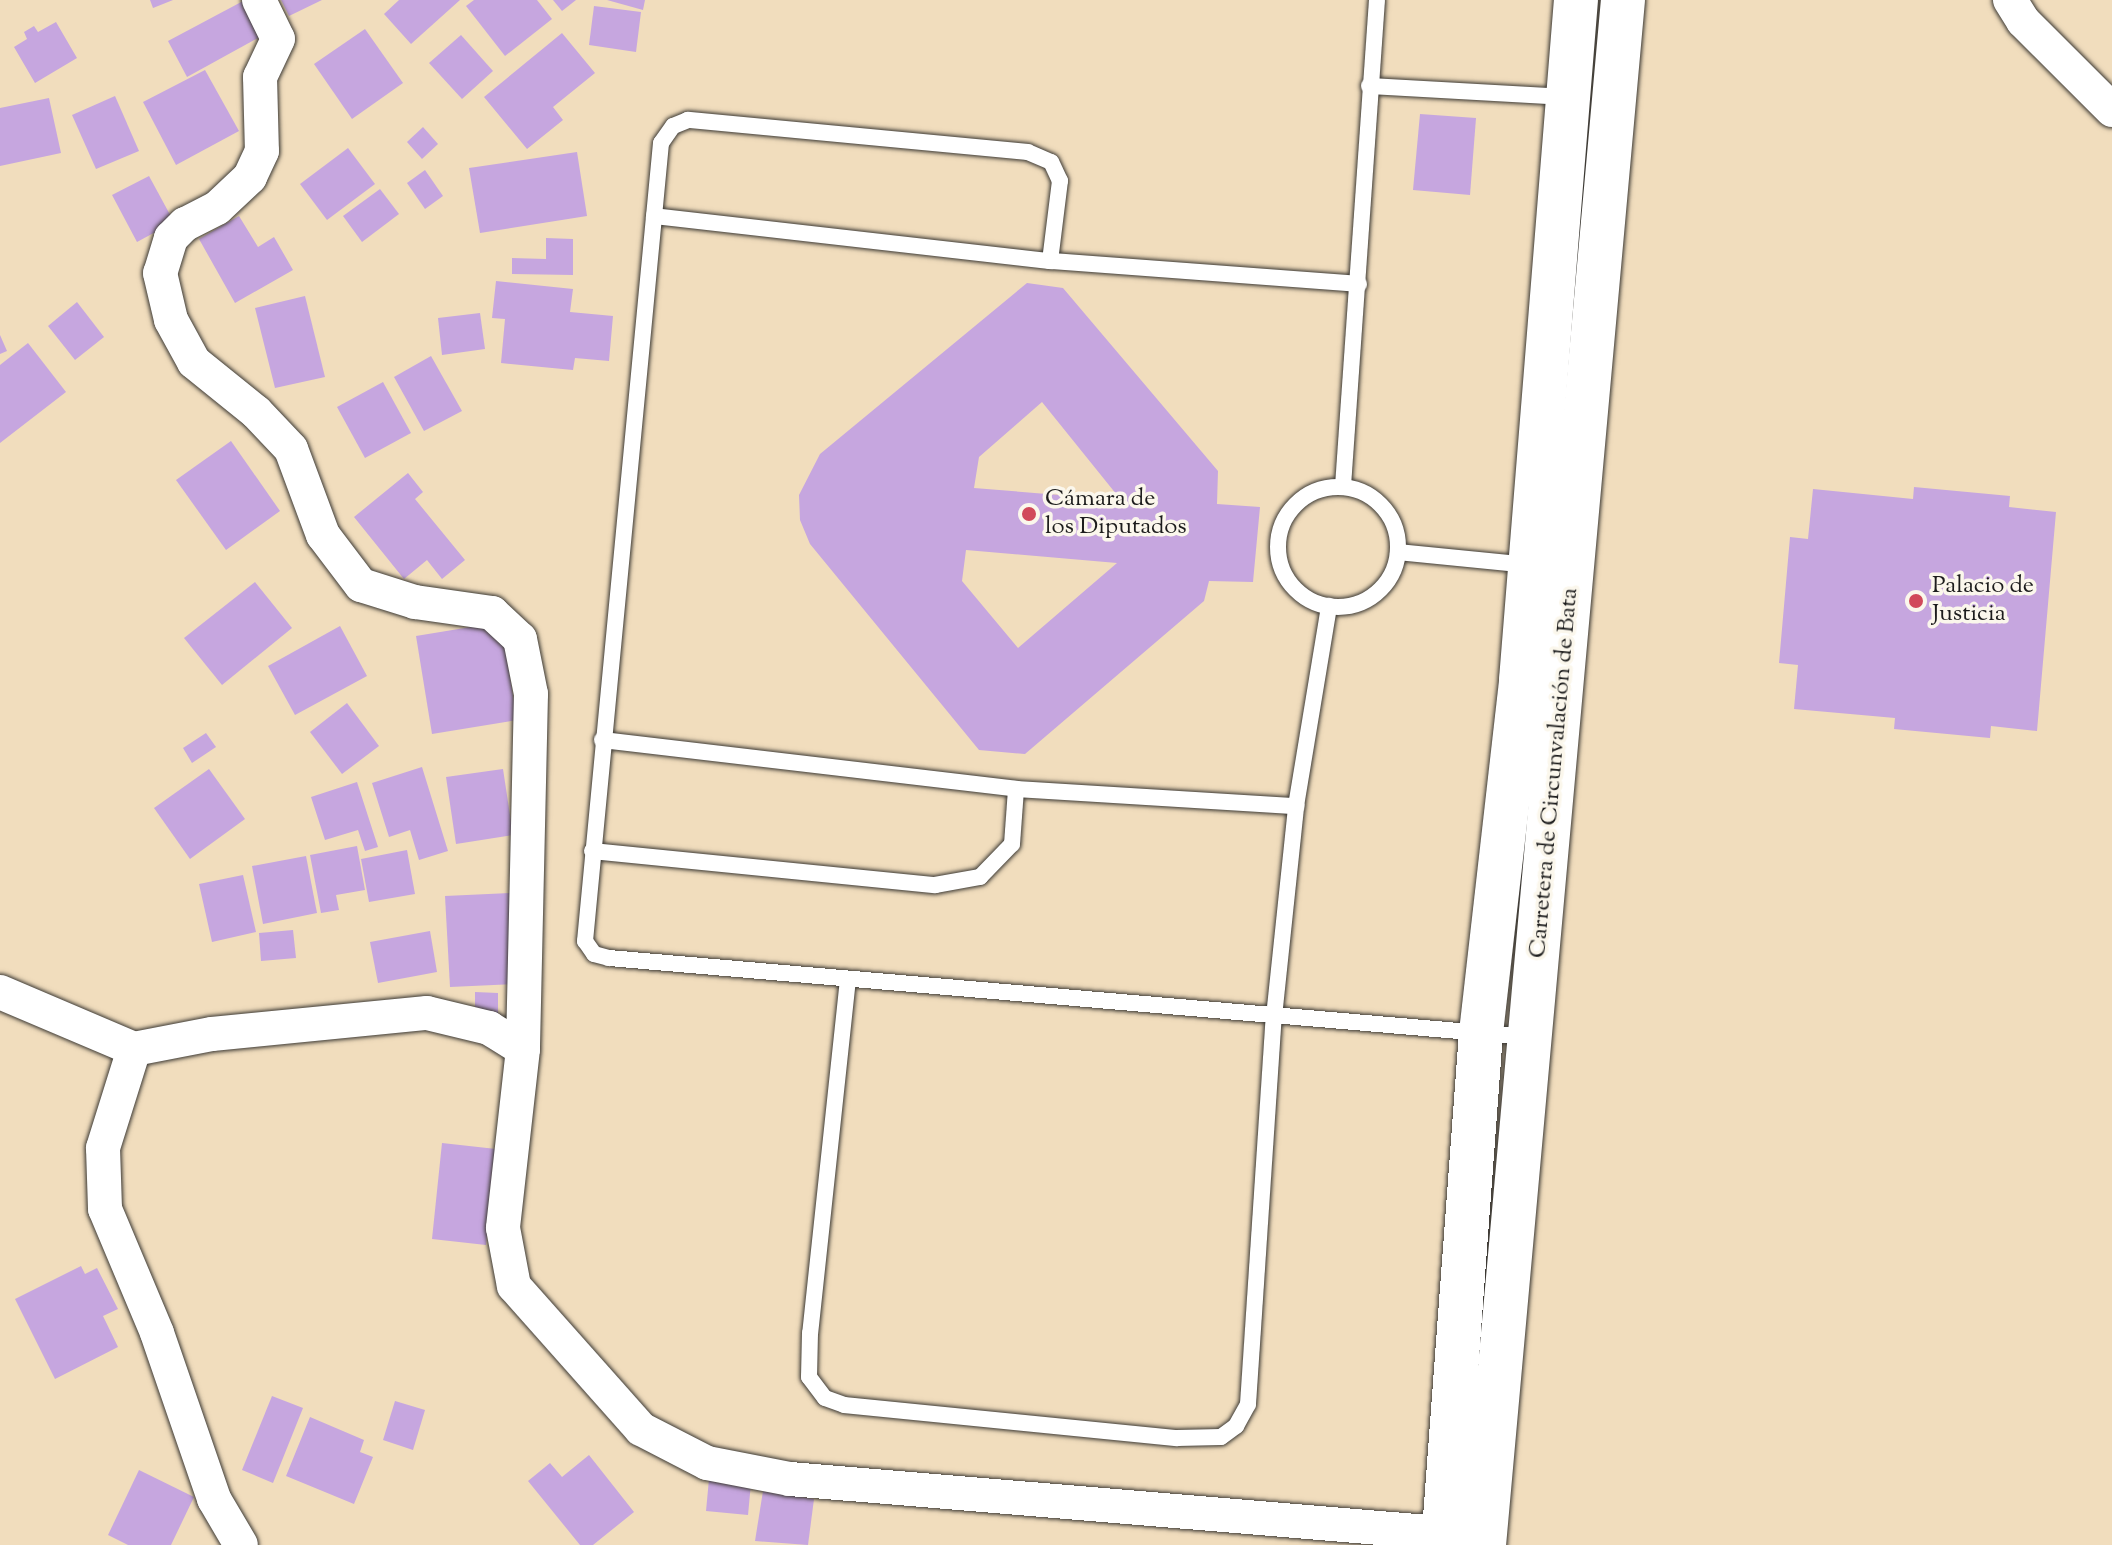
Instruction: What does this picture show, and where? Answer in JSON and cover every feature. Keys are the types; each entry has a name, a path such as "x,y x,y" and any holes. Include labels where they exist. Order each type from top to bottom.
{"main road":[{"name":"Carretera de Circunvalación de Bata","path":"1484,1545 1501,1312 1532,1038 1567,97 1576,0"},
{"name":"Carretera de Circunvalación de Bata","path":"1442,1539 1481,1033 1521,680 1550,566 1623,0"}],"street":[{"path":"259,0 278,39 260,77 262,151 250,177 217,208 185,224 171,238 160,273 171,320 194,362 256,412 291,449 323,535 361,585 415,602 492,613 520,639 531,694 523,1049 503,1228 514,1286 641,1429 694,1457 790,1479 1442,1539"},
{"path":"2010,0 2023,21 2112,110"},
{"path":"0,992 134,1049 212,1034 427,1013 489,1028 523,1049"},
{"path":"134,1049 103,1148 105,1209 157,1333 214,1499 241,1545"}],"lane":[{"path":"1343,486 1377,0"},
{"path":"1369,86 1567,97"},
{"path":"1050,261 1060,181 1051,162 1028,152 688,120 673,126 661,143 585,928 594,954 1532,1038"},
{"path":"654,216 1050,261 1359,284"},
{"path":"1343,486 1377,501 1393,524 1398,552 1383,588 1349,606 1329,606 1293,587 1282,570 1278,539 1289,510 1304,496 1343,486"},
{"path":"1398,552 1550,566"},
{"path":"848,979 809,1377 825,1398 844,1405 1177,1438 1221,1437 1236,1426 1248,1404 1274,1017 1296,806 1329,606"},
{"path":"602,740 1016,789 1296,806"},
{"path":"592,851 935,885 980,877 1012,844 1016,789"}],"building":[{"path":"150,0 173,0 153,8"},
{"path":"245,0 267,33 187,77 168,41"},
{"path":"281,0 322,0 289,16"},
{"path":"399,0 460,0 411,44 384,14"},
{"path":"474,0 537,0 552,19 505,56 466,6"},
{"path":"553,0 576,0 562,11"},
{"path":"607,0 645,0 643,10"},
{"path":"594,6 641,12 636,52 589,45"},
{"path":"56,22 77,58 35,83 14,47 27,39 24,32 34,26 38,32"},
{"path":"365,29 403,83 352,119 314,64"},
{"path":"562,33 595,73 553,107 563,120 527,149 484,97"},
{"path":"461,35 493,71 462,99 429,63"},
{"path":"205,70 239,131 176,165 143,102"},
{"path":"115,96 139,151 96,169 72,115"},
{"path":"49,98 61,153 0,166 0,108"},
{"path":"1420,114 1476,118 1470,195 1413,190"},
{"path":"423,127 438,144 422,159 407,142"},
{"path":"348,148 375,184 327,220 300,184"},
{"path":"577,152 587,216 480,233 469,168"},
{"path":"425,170 443,196 425,209 407,183"},
{"path":"149,176 174,222 137,242 112,195"},
{"path":"380,189 399,214 362,242 343,216"},
{"path":"239,216 258,247 274,237 293,270 235,303 199,239"},
{"path":"546,238 573,239 573,275 512,274 512,258 546,259"},
{"path":"496,281 573,289 570,312 613,316 609,361 575,358 573,370 501,363 505,319 492,318"},
{"name":"Cámara de los Diputados","path":"1027,283 1063,288 1218,471 1217,504 1260,507 1253,582 1209,581 1204,601 1025,754 979,750 810,544 800,520 799,495 820,454","holes":["1042,402 1121,500 974,488 979,457","966,550 1117,563 1018,648 962,581"]},
{"path":"305,296 325,377 275,388 255,308"},
{"path":"77,302 104,337 75,360 48,326"},
{"path":"480,313 485,349 442,355 438,318"},
{"path":"0,335 7,351 0,354"},
{"path":"28,343 66,392 0,443 0,365"},
{"path":"431,356 462,411 424,431 394,377"},
{"path":"383,382 411,433 365,458 337,407"},
{"path":"231,441 280,511 226,550 176,480"},
{"path":"408,473 423,492 415,499 465,560 442,579 427,560 404,579 354,517"},
{"name":"Palacio de Justicia","path":"1914,487 2010,496 2009,507 2056,512 2037,731 1991,726 1990,738 1894,729 1895,718 1794,709 1798,665 1779,663 1790,537 1808,539 1813,489 1913,499"},
{"path":"255,582 292,628 222,685 184,638"},
{"path":"501,622 517,720 432,734 416,636"},
{"path":"340,626 367,676 295,715 268,666"},
{"path":"347,703 379,746 342,774 310,732"},
{"path":"206,733 216,747 192,763 183,748"},
{"path":"422,767 448,851 419,860 410,830 389,837 372,783"},
{"path":"209,769 245,819 190,859 154,808"},
{"path":"503,769 513,835 456,844 446,777"},
{"path":"357,782 378,847 365,851 358,830 325,840 311,797"},
{"path":"357,846 365,890 336,895 339,910 321,913 310,855"},
{"path":"407,850 415,894 369,902 361,859"},
{"path":"306,856 317,913 263,924 252,866"},
{"path":"243,875 256,932 212,942 199,884"},
{"path":"510,893 516,984 450,987 445,896"},
{"path":"293,930 296,958 261,961 259,933"},
{"path":"430,931 437,972 378,983 370,942"},
{"path":"475,992 498,993 498,1017 475,1016"},
{"path":"442,1143 496,1149 486,1245 432,1239"},
{"path":"81,1266 85,1274 97,1268 118,1309 103,1316 118,1347 55,1379 15,1299"},
{"path":"272,1396 303,1408 273,1483 242,1470"},
{"path":"395,1401 425,1410 413,1450 383,1440"},
{"path":"310,1417 364,1440 360,1452 373,1457 354,1504 286,1476"},
{"path":"589,1455 634,1512 593,1545 580,1545 528,1481 550,1463 562,1477"},
{"path":"139,1470 194,1497 171,1545 128,1545 108,1535"},
{"path":"709,1479 751,1483 748,1515 706,1511"},
{"path":"763,1491 814,1499 808,1545 755,1541"}],"place":[{"name":"Cámara de los Diputados","path":"1029,514"},
{"name":"Palacio de Justicia","path":"1916,601"}]}
